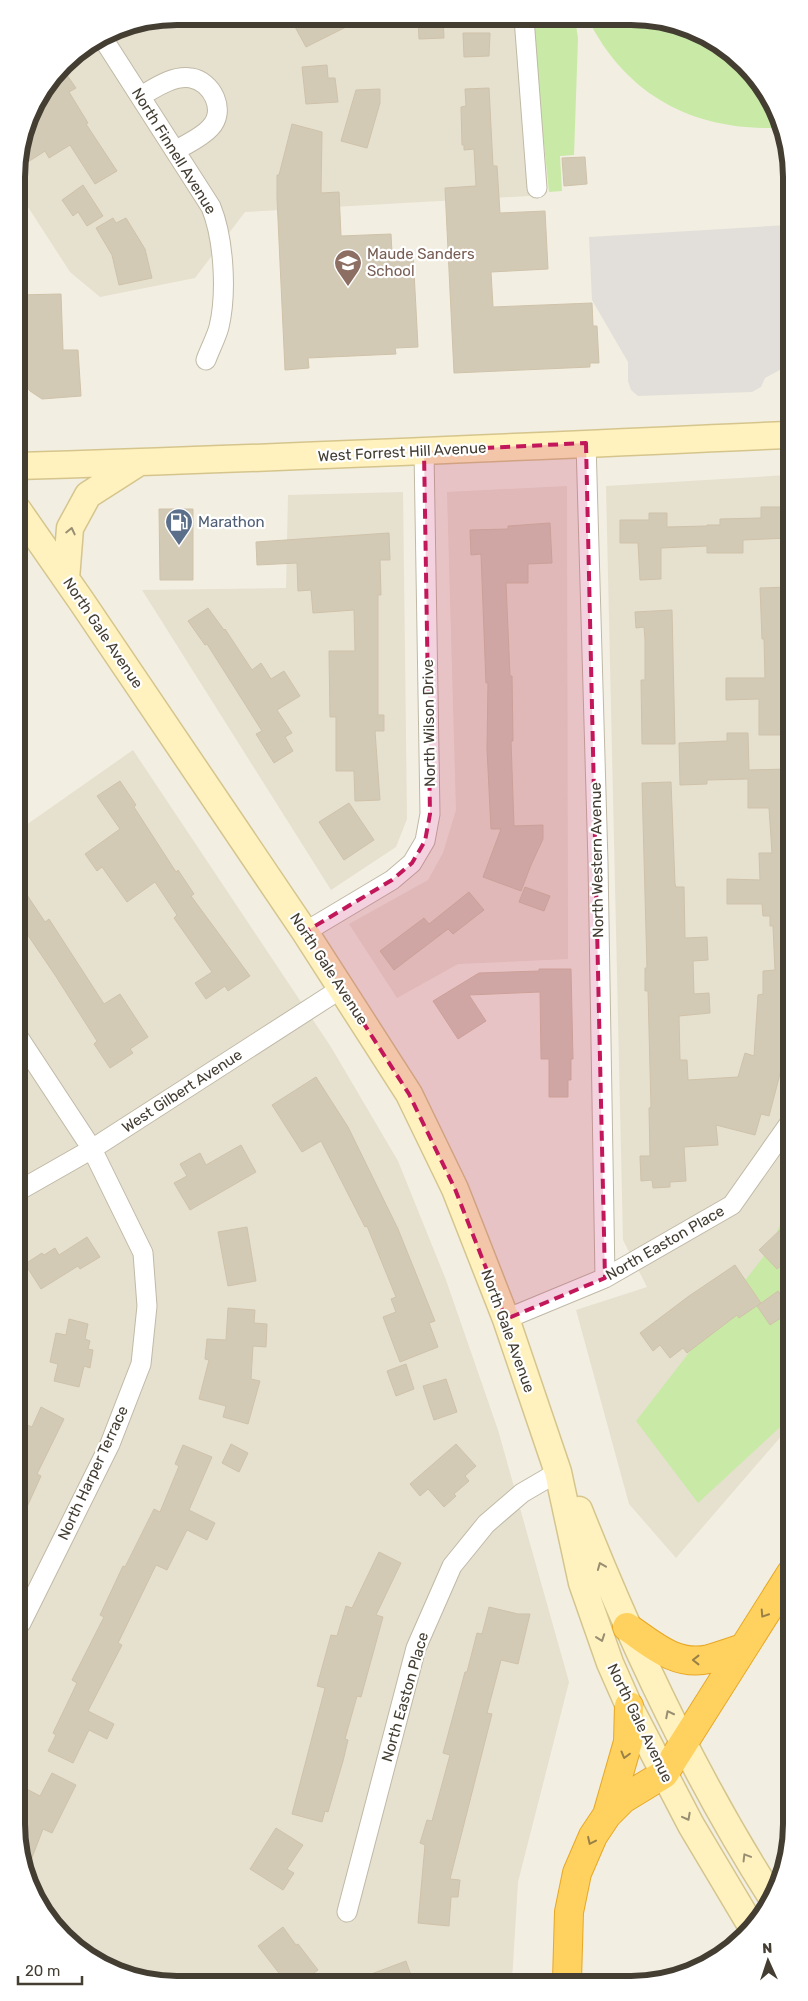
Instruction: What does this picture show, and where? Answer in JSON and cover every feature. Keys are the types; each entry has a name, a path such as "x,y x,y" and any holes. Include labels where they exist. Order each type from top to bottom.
{"highway":[{"path":"567,1976 569,1912 577,1873 593,1836 607,1815 624,1799 664,1774 783,1586"},
{"path":"627,1626 663,1652 680,1660 707,1660 743,1648"},
{"path":"607,1815 628,1742 629,1706"}],"main road":[{"name":"West Forrest Hill Avenue","path":"25,466 138,463 783,435"},
{"path":"66,579 70,528 88,495 138,463"},
{"name":"North Gale Avenue","path":"25,520 305,932 409,1094 454,1189 506,1319 558,1472 582,1584 610,1663 629,1706 664,1774 712,1863 748,1921"},
{"name":"North Gale Avenue","path":"558,1472 578,1508 627,1626 683,1742 740,1847 767,1890"}],"street":[{"path":"525,25 537,188"},
{"name":"North Finnell Avenue","path":"106,43 211,207 221,240 221,313 216,336 206,360"},
{"path":"141,96 163,83 191,78 205,84 214,95 218,113 212,127 175,151"},
{"name":"North Western Avenue","path":"586,443 598,863 605,1278"},
{"name":"North Wilson Drive","path":"305,932 392,880 412,863 425,841 430,806 424,451"},
{"name":"West Gilbert Avenue","path":"25,1187 92,1149 342,988"},
{"name":"North Harper Terrace","path":"25,1047 92,1149 143,1253 147,1306 140,1364 110,1444 25,1615"},
{"name":"North Easton Place","path":"506,1319 605,1278 732,1205 783,1133"},
{"name":"North Easton Place","path":"347,1912 416,1648 452,1566 486,1524 522,1493 558,1472"}],"highlighted area":[{"path":"586,443 605,1278 506,1319 455,1189 409,1094 305,932 392,880 412,863 425,841 430,814 424,451"}],"shaded area":[{"path":"177,25 525,25 537,188 529,196 245,212 195,278 100,297 70,272 25,202 26,157 30,137 37,119 56,84 77,63 101,45 128,33 147,28"},
{"path":"783,225 783,368 765,378 761,387 752,392 638,396 631,390 628,381 628,362 592,300 589,237"},
{"path":"783,475 783,1434 676,1558 629,1504 576,1310 647,1287 623,1240 606,486"},
{"path":"567,486 568,959 458,964 397,998 349,924 428,880 443,853 456,810 447,492"},
{"path":"403,492 407,819 396,847 331,890 142,590 286,588 288,495"},
{"path":"133,750 331,1047 398,1161 446,1280 498,1430 569,1682 518,1882 512,1976 157,1975 128,1968 92,1950 69,1932 56,1917 45,1900 37,1882 30,1864 25,1824 25,826"}],"green space":[{"path":"532,25 576,25 578,38 574,155 560,156 562,191 549,192"},
{"path":"592,25 641,25 661,28 680,33 698,41 716,51 752,84 763,101 774,128 745,127 717,122 690,114 665,103 642,87 622,68 604,46"},
{"path":"783,1217 783,1424 698,1503 636,1421 771,1247"}],"building":[{"path":"294,25 350,25 306,47"},
{"path":"418,25 443,25 444,38 419,39"},
{"path":"463,33 490,33 489,56 464,57"},
{"path":"327,65 328,78 335,78 338,102 306,104 302,67"},
{"path":"66,74 76,88 69,92 88,123 86,124 117,171 95,184 70,145 49,158 45,151 25,164 30,137 41,110 56,84"},
{"path":"489,88 493,166 497,166 500,213 545,211 548,269 491,272 493,307 592,303 593,326 597,326 599,363 590,363 590,367 454,373 445,188 476,186 474,149 464,150 464,145 462,145 461,107 466,106 465,89"},
{"path":"380,89 380,103 367,148 341,141 356,90"},
{"path":"292,124 322,132 321,193 339,192 341,236 391,234 392,253 413,252 418,347 395,348 396,354 308,358 309,368 285,370 277,175 279,175"},
{"path":"585,157 587,184 564,186 562,158"},
{"path":"83,185 103,216 87,226 78,212 73,216 62,200"},
{"path":"113,218 116,223 126,218 145,249 152,278 119,285 112,255 96,228"},
{"path":"61,294 63,350 78,350 81,396 42,399 30,391 25,384 25,295"},
{"path":"761,507 783,507 783,538 743,540 743,553 707,553 707,546 661,548 661,579 640,580 638,543 620,543 620,520 649,520 649,513 667,513 667,527 720,525 720,519 761,518"},
{"path":"159,509 193,509 193,580 160,580"},
{"path":"550,523 552,563 528,564 528,583 506,583 510,676 512,676 513,741 511,741 514,826 543,825 543,839 521,891 483,877 501,829 491,829 487,749 488,683 486,683 481,554 471,555 470,530 508,529 508,526"},
{"path":"389,533 390,560 380,560 381,595 378,595 378,715 384,715 384,731 375,731 380,800 355,801 354,771 336,771 336,717 330,717 329,651 355,651 354,610 313,613 311,590 298,591 297,563 257,565 256,542"},
{"path":"783,587 783,735 759,735 759,699 726,700 726,678 765,678 760,588"},
{"path":"208,608 225,629 252,670 261,663 271,679 284,671 300,696 277,710 292,733 285,737 293,751 274,763 256,734 262,731 207,644 205,645 188,621"},
{"path":"672,610 675,744 642,744 641,680 645,680 645,640 644,627 636,628 635,612"},
{"path":"727,733 748,733 749,770 783,769 783,1062 769,1116 761,1114 755,1135 716,1125 718,1145 684,1147 686,1181 670,1182 670,1187 653,1188 652,1180 641,1181 640,1156 650,1156 649,1108 651,1107 648,991 645,991 645,968 647,968 642,783 671,782 675,884 676,887 684,887 685,938 707,937 708,960 693,961 694,994 709,993 710,1013 679,1016 680,1060 687,1060 688,1080 738,1077 745,1053 754,1056 758,995 763,994 763,971 775,970 773,926 770,926 770,916 763,916 762,904 727,904 727,879 760,880 759,853 772,853 769,808 748,808 748,779 707,780 707,784 680,785 679,743 727,741"},
{"path":"120,781 136,805 134,807 176,872 178,870 194,894 191,896 250,976 228,991 225,986 206,999 195,983 212,972 174,918 177,915 155,882 127,902 102,867 97,871 85,854 120,829 97,796"},
{"path":"349,803 374,840 344,860 319,822"},
{"path":"525,887 550,896 544,911 519,902"},
{"path":"25,892 45,922 49,919 104,1004 120,994 148,1037 130,1049 133,1053 110,1068 94,1044 97,1041 25,931"},
{"path":"469,892 484,910 453,934 448,929 394,970 380,951 424,918 429,924"},
{"path":"539,969 571,969 573,1059 571,1059 571,1080 568,1080 568,1097 549,1097 549,1059 541,1059 540,992 469,995 486,1021 458,1039 433,1001 479,973 539,971"},
{"path":"316,1077 348,1127 398,1229 435,1321 429,1323 438,1347 400,1362 383,1317 396,1312 391,1299 396,1297 367,1226 365,1227 321,1141 302,1152 272,1105"},
{"path":"241,1145 256,1172 190,1210 174,1183 187,1176 180,1164 200,1153 206,1165"},
{"path":"247,1227 256,1281 228,1286 218,1232"},
{"path":"783,1229 783,1264 777,1269 759,1250"},
{"path":"87,1237 100,1257 80,1269 78,1266 41,1289 25,1264 42,1253 44,1255 55,1248 59,1255"},
{"path":"735,1265 761,1303 739,1318 737,1315 687,1353 683,1348 670,1358 660,1345 653,1351 640,1333 689,1296"},
{"path":"778,1291 783,1298 783,1317 770,1325 757,1306"},
{"path":"228,1308 255,1310 254,1323 267,1324 266,1347 253,1346 251,1379 260,1381 248,1424 223,1417 226,1406 199,1399 209,1360 205,1359 207,1339 226,1340"},
{"path":"69,1319 88,1324 85,1339 90,1341 88,1349 93,1350 90,1368 84,1366 79,1387 54,1381 58,1364 50,1362 56,1333 66,1335"},
{"path":"406,1364 414,1389 396,1396 387,1371"},
{"path":"446,1379 457,1412 434,1420 423,1386"},
{"path":"41,1407 64,1419 37,1474 41,1476 25,1511 25,1424 32,1427"},
{"path":"231,1444 248,1453 239,1472 222,1463"},
{"path":"456,1444 476,1466 465,1476 469,1481 454,1494 456,1496 444,1507 428,1489 420,1496 410,1484"},
{"path":"183,1445 212,1457 189,1510 215,1523 207,1540 187,1530 167,1570 156,1565 118,1643 122,1645 88,1711 114,1724 107,1739 89,1730 73,1763 48,1751 56,1735 53,1733 77,1683 72,1680 104,1617 100,1615 123,1566 125,1567 154,1509 160,1512 179,1466 175,1464"},
{"path":"379,1552 401,1563 376,1615 383,1617 361,1697 357,1696 345,1739 348,1740 343,1761 328,1812 325,1811 322,1822 292,1814 325,1688 317,1686 331,1635 337,1636 346,1606 352,1608"},
{"path":"489,1607 518,1614 530,1614 518,1664 501,1660 487,1713 492,1714 450,1879 460,1880 458,1897 451,1897 449,1926 418,1923 425,1845 420,1843 427,1820 432,1821 450,1755 443,1753 477,1633 482,1634"},
{"path":"52,1773 76,1785 52,1833 43,1829 30,1863 26,1844 25,1788 40,1796"},
{"path":"276,1828 303,1845 287,1869 294,1873 283,1890 250,1869"},
{"path":"283,1927 318,1970 310,1976 281,1976 258,1946"},
{"path":"406,1961 411,1976 366,1976"}],"place":[{"name":"Maude Sanders School","path":"348,287"},
{"name":"Marathon","path":"179,546"}]}
